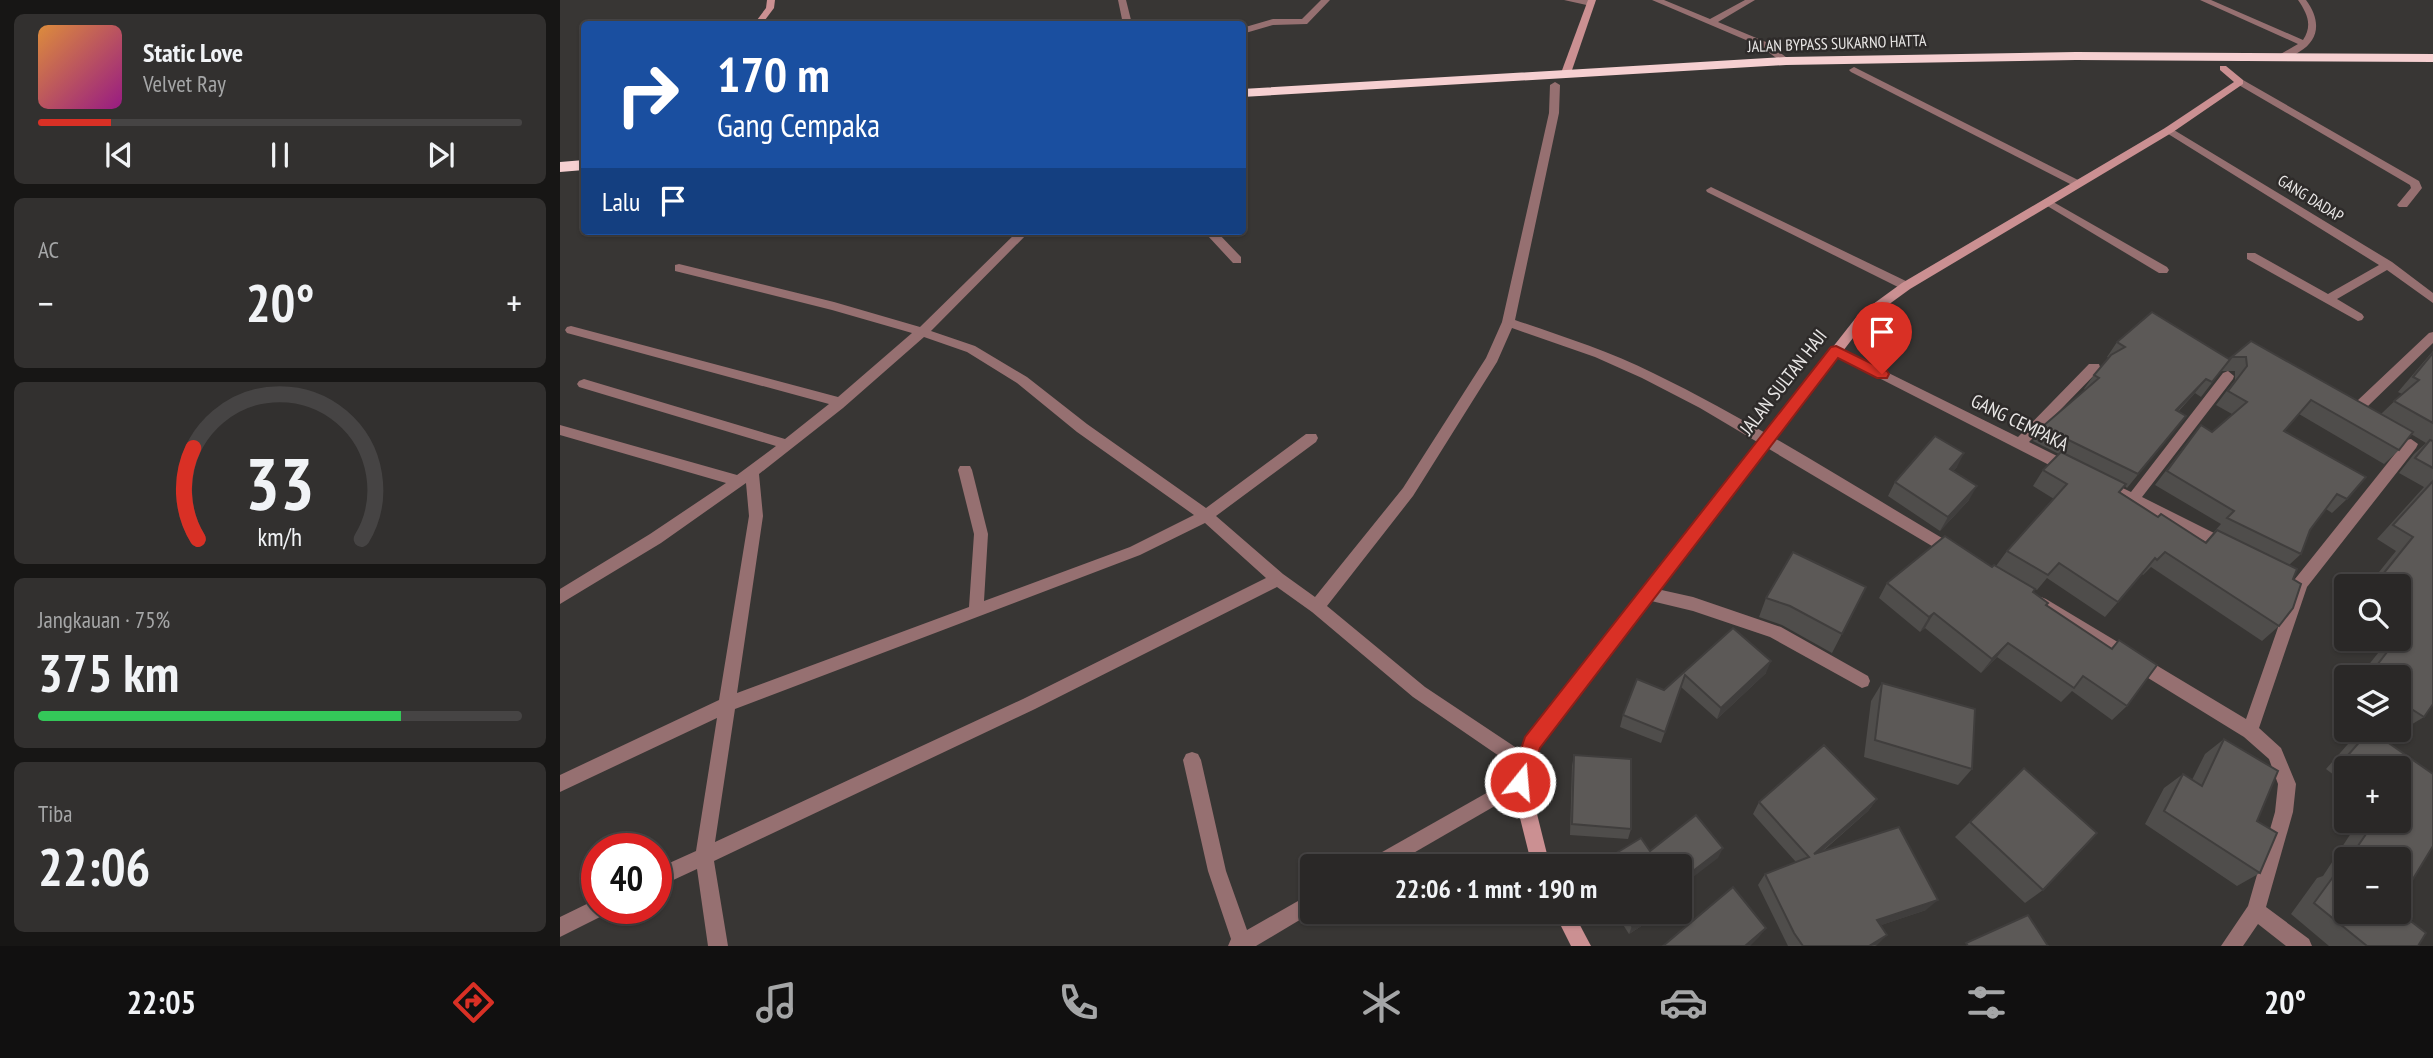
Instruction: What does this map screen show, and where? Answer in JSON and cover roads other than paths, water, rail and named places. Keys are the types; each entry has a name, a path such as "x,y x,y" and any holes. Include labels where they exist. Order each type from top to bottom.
{"highway":[{"name":"JALAN BYPASS SUKARNO HATTA","path":"1246,93 1786,61 2076,56 2433,58"},
{"name":"JALAN BYPASS SUKARNO HATTA","path":"1246,104 1854,70 2433,69"},
{"path":"560,154 581,152"},
{"path":"560,167 581,165"}],"street":[{"path":"760,21 770,8 771,0"},
{"path":"1122,0 1127,21"},
{"path":"1246,30 1276,22 1304,22 1326,0"},
{"path":"1566,72 1591,2 1568,0"},
{"path":"1656,0 1763,44 1786,61"},
{"path":"1712,22 1751,0"},
{"path":"2204,0 2305,44"},
{"path":"2282,57 2295,53 2305,44 2314,27 2315,19 2302,0"},
{"path":"2223,68 2240,82 2417,185 2403,205"},
{"path":"1854,70 2078,184"},
{"name":"JALAN SULTAN HAJI","path":"1538,854 1520,782 1532,743 1862,318 1906,286 2169,130 2240,82"},
{"path":"1317,607 1408,492 1492,359 1507,322 1554,113 1555,85"},
{"name":"GANG DADAP","path":"2169,130 2388,265 2433,299"},
{"path":"1711,190 1906,286"},
{"path":"2048,202 2164,270"},
{"path":"560,597 670,530 752,472 922,332 1020,235"},
{"path":"1214,235 1237,260"},
{"path":"2251,256 2358,317"},
{"path":"2328,299 2388,265"},
{"path":"679,268 834,306 971,349 1022,380 1082,429 1206,516 1278,579 1317,607 1419,692 1524,763"},
{"path":"1507,322 1598,354 1647,375 1766,441 1959,555"},
{"path":"571,330 838,402"},
{"path":"2380,426 2363,415 2362,404 2433,336"},
{"name":"GANG CEMPAKA","path":"1836,351 2240,553"},
{"path":"2019,444 2094,367"},
{"path":"2133,499 2228,376"},
{"path":"584,384 785,444"},
{"path":"560,430 738,481"},
{"path":"560,784 729,704 1135,551 1206,516 1311,438"},
{"path":"2250,731 2294,581 2411,444"},
{"path":"965,470 981,534 976,612"},
{"path":"718,946 704,855 756,516 752,472"},
{"path":"672,871 1029,704 1278,579"},
{"path":"1648,594 1693,604 1775,632 1862,681"},
{"path":"2031,598 2250,731 2275,754 2287,783 2284,812 2256,911 2231,946"},
{"path":"1192,760 1217,871 1240,945 1300,909"},
{"path":"1395,854 1520,782"},
{"path":"2256,911 2302,946"},
{"path":"560,927 581,916"},
{"path":"1569,924 1581,946"}]}
